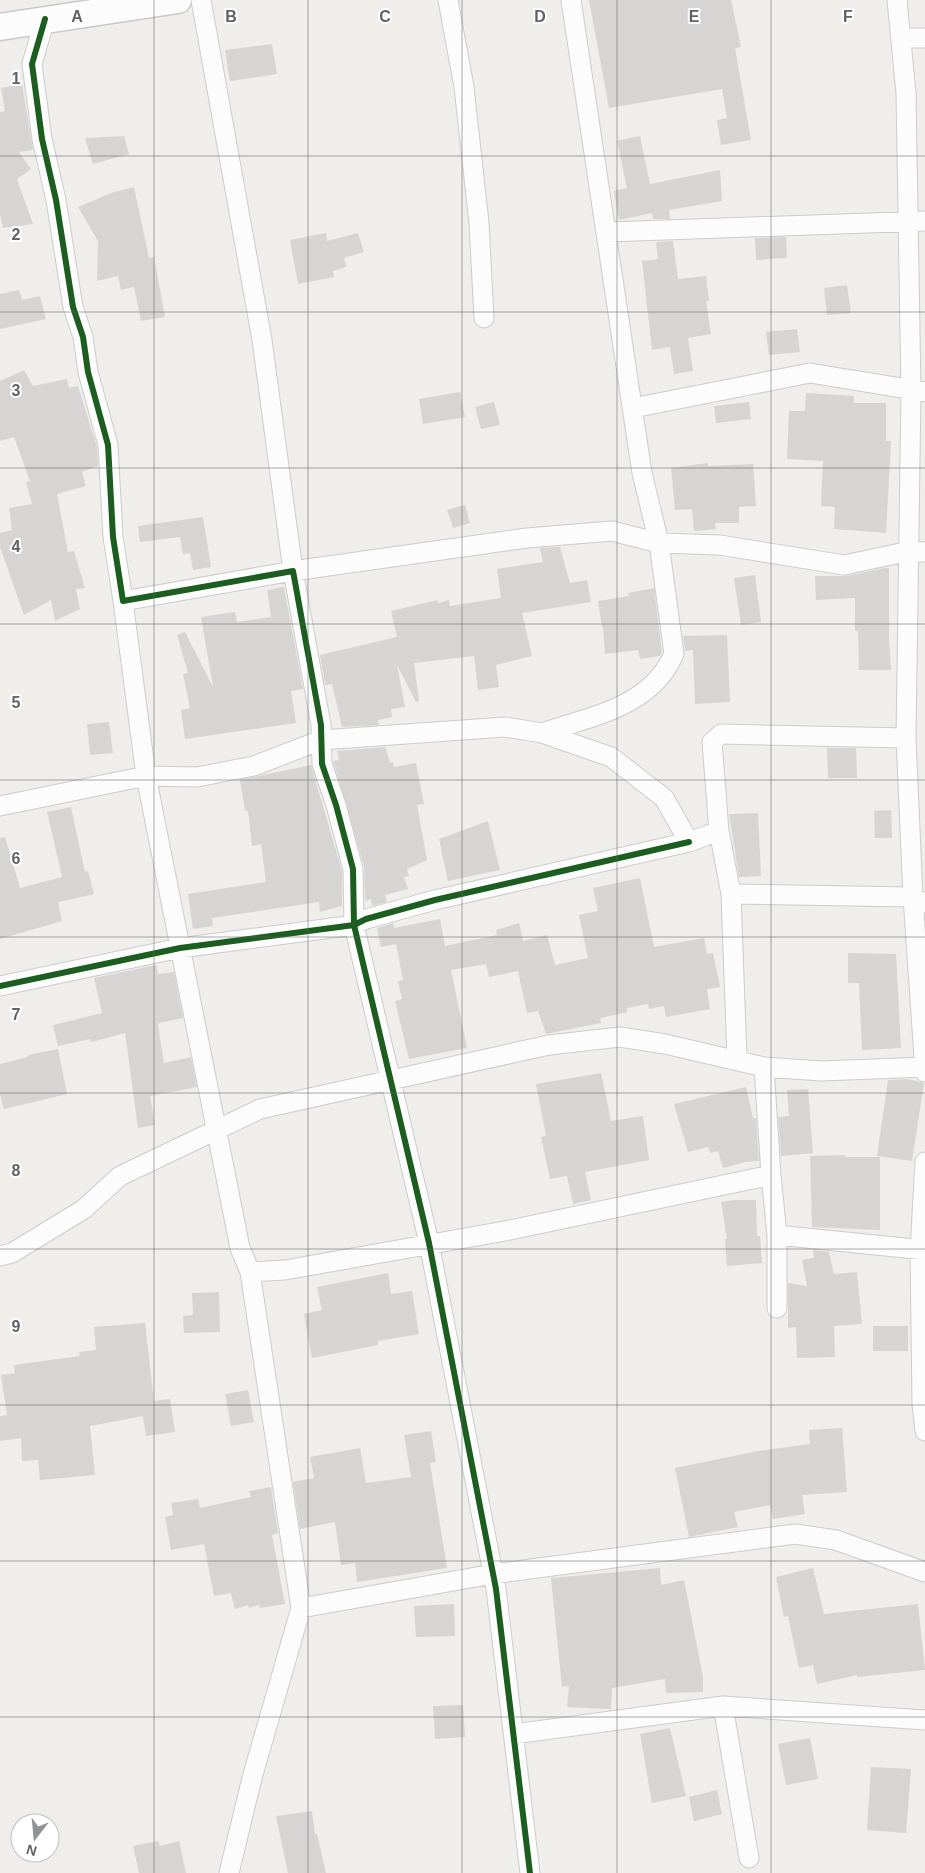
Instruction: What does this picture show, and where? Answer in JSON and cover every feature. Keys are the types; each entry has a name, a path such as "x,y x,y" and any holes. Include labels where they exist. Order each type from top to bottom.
{"main road":[{"path":"0,27 178,0"}],"street":[{"path":"201,0 262,340 293,570 321,725 324,775 336,805 353,869 354,925 428,1243 493,1574 530,1873"},
{"path":"448,0 464,87 479,223 484,318"},
{"path":"542,733 631,702 655,685 668,669 674,654 659,543 642,473 608,232 570,0"},
{"path":"0,1256 12,1253 84,1209 120,1176 260,1109 549,1045 612,1037 666,1044 737,1059 764,1067 821,1071 925,1069 913,734 918,551 916,221 897,0"},
{"path":"45,19 32,64 42,139 56,200 73,306 83,337 88,372 108,444 113,537 124,601 146,776 240,1248 250,1272 302,1608 252,1778 229,1873"},
{"path":"901,38 925,38"},
{"path":"608,232 717,230 916,221"},
{"path":"633,408 810,373 918,392"},
{"path":"124,601 293,570 527,538 612,531 659,543 720,545 844,565 918,551"},
{"path":"0,806 146,776 197,777 254,766 321,740 505,727 542,733 611,757 664,798 689,842"},
{"path":"737,1059 731,894 719,832 712,742 721,734 913,734"},
{"path":"0,986 180,948 354,925 366,919 435,900 689,842 719,832"},
{"path":"731,894 919,900"},
{"path":"764,1067 777,1235 777,1308"},
{"path":"925,1162 922,1250 923,1404 925,1431"},
{"path":"250,1272 285,1270 428,1243 510,1230 771,1176"},
{"path":"777,1235 922,1250"},
{"path":"302,1608 493,1574 795,1534 836,1540 925,1572"},
{"path":"514,1734 723,1706 925,1720"},
{"path":"723,1706 749,1858"}],"building":[{"path":"589,0 731,0 741,47 735,48 751,140 721,145 717,120 727,118 722,89 609,108"},
{"path":"272,44 277,74 230,81 225,50"},
{"path":"22,84 33,150 19,152 31,169 17,179 33,224 3,228 0,215 0,112 5,111 1,88"},
{"path":"124,136 129,154 93,164 85,138"},
{"path":"640,136 650,184 720,170 722,201 669,210 670,219 653,219 652,213 619,220 614,191 627,188 617,141"},
{"path":"134,187 149,258 154,257 165,317 141,321 134,287 121,290 118,276 97,281 98,241 78,207 114,192"},
{"path":"326,233 327,241 358,233 364,252 344,258 346,267 333,271 334,277 298,284 290,240"},
{"path":"786,237 787,258 756,260 755,238"},
{"path":"673,241 678,279 706,276 709,301 706,301 711,334 688,338 693,371 674,374 670,347 652,350 642,261 658,259 656,242"},
{"path":"847,285 851,313 827,315 824,288"},
{"path":"19,290 22,300 40,296 46,319 0,329 0,294"},
{"path":"797,329 800,352 769,355 766,332"},
{"path":"24,370 33,386 67,379 69,388 78,386 97,447 98,466 82,472 86,486 57,494 68,552 74,551 85,588 76,589 80,609 55,621 51,600 24,615 0,547 0,533 12,530 9,508 32,504 26,482 30,481 14,437 0,441 0,381"},
{"path":"460,392 465,417 423,424 419,399"},
{"path":"806,393 854,396 854,403 886,403 886,441 891,441 886,533 834,529 835,507 821,506 823,461 787,459 789,411 805,411"},
{"path":"494,402 500,425 481,429 475,407"},
{"path":"749,402 751,419 716,423 714,406"},
{"path":"708,463 708,466 753,464 756,506 739,507 739,523 715,523 716,529 694,531 692,509 675,510 671,468"},
{"path":"465,505 470,523 453,528 447,510"},
{"path":"203,517 211,567 193,570 190,553 183,554 180,537 140,542 138,526"},
{"path":"560,547 570,583 587,580 591,602 522,613 532,656 496,665 499,687 478,690 474,656 414,663 419,701 416,702 397,665 405,707 391,709 392,717 378,720 379,725 342,727 332,684 325,685 320,655 397,637 391,611 438,600 438,603 449,600 450,606 501,598 497,569 543,562 540,548"},
{"path":"889,568 891,670 859,670 858,631 855,631 855,598 816,600 815,576 846,576"},
{"path":"755,575 761,622 741,625 734,578"},
{"path":"284,587 303,689 291,691 296,723 185,739 181,710 190,708 183,674 188,673 177,635 185,632 213,687 201,617 235,612 237,622 271,617 267,590"},
{"path":"654,588 662,652 660,656 640,659 638,650 605,654 603,627 598,601 629,596 628,593"},
{"path":"727,635 730,702 695,704 693,650 685,651 683,636"},
{"path":"109,722 113,753 90,755 87,724"},
{"path":"385,747 390,763 393,762 394,767 416,763 424,804 417,805 427,860 407,869 409,876 404,877 408,889 385,895 387,902 372,906 371,899 365,901 364,866 333,761 339,760 337,751"},
{"path":"827,748 856,748 857,778 828,778"},
{"path":"311,765 342,871 342,906 320,912 319,902 212,918 213,926 193,929 188,894 266,882 261,844 252,846 248,811 245,811 240,780"},
{"path":"71,807 85,872 88,871 94,894 58,902 62,921 0,939 0,838 5,837 20,888 62,877 47,812"},
{"path":"891,810 892,838 875,838 874,811"},
{"path":"758,813 761,876 739,877 729,814"},
{"path":"488,821 500,870 448,881 439,839"},
{"path":"640,878 654,947 704,938 707,954 713,953 720,987 707,989 710,1009 666,1017 664,1006 649,1009 648,1004 627,1008 627,1012 600,1018 601,1023 546,1034 538,1011 527,1013 518,971 489,977 486,964 451,970 467,1048 409,1059 395,1001 402,999 398,981 403,980 396,944 381,947 377,928 393,923 394,928 440,919 445,946 497,935 496,930 519,923 523,941 547,935 555,965 588,958 579,915 598,911 593,888"},
{"path":"848,953 896,954 901,1048 862,1050 859,983 848,983"},
{"path":"156,965 158,974 174,972 183,1018 159,1023 158,1025 164,1063 191,1057 197,1087 150,1096 155,1125 138,1128 125,1033 91,1042 90,1039 58,1046 53,1025 102,1013 94,978"},
{"path":"58,1049 67,1094 4,1109 0,1094 0,1064 28,1057 28,1055"},
{"path":"601,1073 611,1121 643,1116 649,1160 585,1172 591,1200 573,1204 567,1176 550,1179 541,1137 546,1136 536,1084"},
{"path":"908,1079 924,1083 912,1161 877,1156 888,1080"},
{"path":"746,1087 753,1118 756,1118 759,1161 745,1162 723,1168 718,1151 710,1153 708,1147 688,1152 674,1104"},
{"path":"808,1089 813,1153 781,1156 778,1117 789,1116 787,1090"},
{"path":"845,1155 845,1157 880,1157 880,1230 812,1227 810,1156"},
{"path":"756,1200 757,1236 760,1236 762,1263 727,1266 725,1239 727,1239 721,1202"},
{"path":"813,1250 829,1252 834,1274 857,1272 862,1324 834,1326 835,1357 797,1358 796,1327 788,1328 788,1283 807,1286 802,1260 814,1258"},
{"path":"388,1273 391,1294 412,1291 419,1334 378,1341 378,1345 312,1358 304,1314 322,1310 317,1287"},
{"path":"219,1292 220,1332 184,1333 183,1316 193,1315 192,1293"},
{"path":"145,1323 154,1401 170,1399 175,1432 146,1436 143,1416 90,1426 95,1475 40,1480 38,1460 22,1461 21,1438 0,1441 0,1416 7,1415 1,1375 15,1373 14,1365 80,1356 79,1352 96,1350 94,1327"},
{"path":"873,1326 908,1326 908,1351 873,1351"},
{"path":"248,1390 254,1422 231,1426 225,1394"},
{"path":"842,1428 847,1492 802,1495 805,1514 773,1519 770,1505 734,1512 738,1527 689,1537 675,1468 758,1451 810,1444 809,1430"},
{"path":"431,1431 436,1462 430,1463 447,1568 357,1582 355,1563 341,1565 335,1522 300,1529 293,1482 314,1478 310,1457 360,1448 366,1483 411,1477 404,1435"},
{"path":"271,1487 278,1533 272,1535 285,1604 260,1608 259,1605 249,1608 248,1605 235,1609 231,1593 214,1596 204,1544 171,1550 165,1517 173,1515 171,1503 198,1499 200,1508 251,1497 249,1491"},
{"path":"660,1568 661,1585 684,1580 703,1677 703,1692 666,1693 665,1679 612,1688 611,1709 567,1707 569,1686 562,1687 551,1578"},
{"path":"813,1568 824,1614 918,1604 925,1670 857,1677 857,1675 817,1684 813,1665 799,1668 788,1616 784,1617 776,1577"},
{"path":"454,1604 455,1636 416,1637 414,1606"},
{"path":"463,1705 465,1737 435,1739 433,1706"},
{"path":"670,1728 686,1796 652,1803 640,1734"},
{"path":"810,1738 818,1779 786,1785 778,1744"},
{"path":"871,1767 911,1769 906,1833 867,1830"},
{"path":"717,1790 722,1814 694,1821 689,1797"},
{"path":"312,1811 315,1834 317,1834 326,1873 288,1873 276,1816"},
{"path":"158,1841 160,1846 179,1841 186,1873 139,1873 133,1846"}],"cycle path":[{"path":"45,19 32,64 42,139 56,200 73,307 83,337 88,372 108,445 113,537 123,601 293,571 321,725 322,764 336,805 353,869 354,925 366,919 435,900 689,842"},
{"path":"0,986 180,948 354,925 429,1243 496,1589 530,1873"}]}
